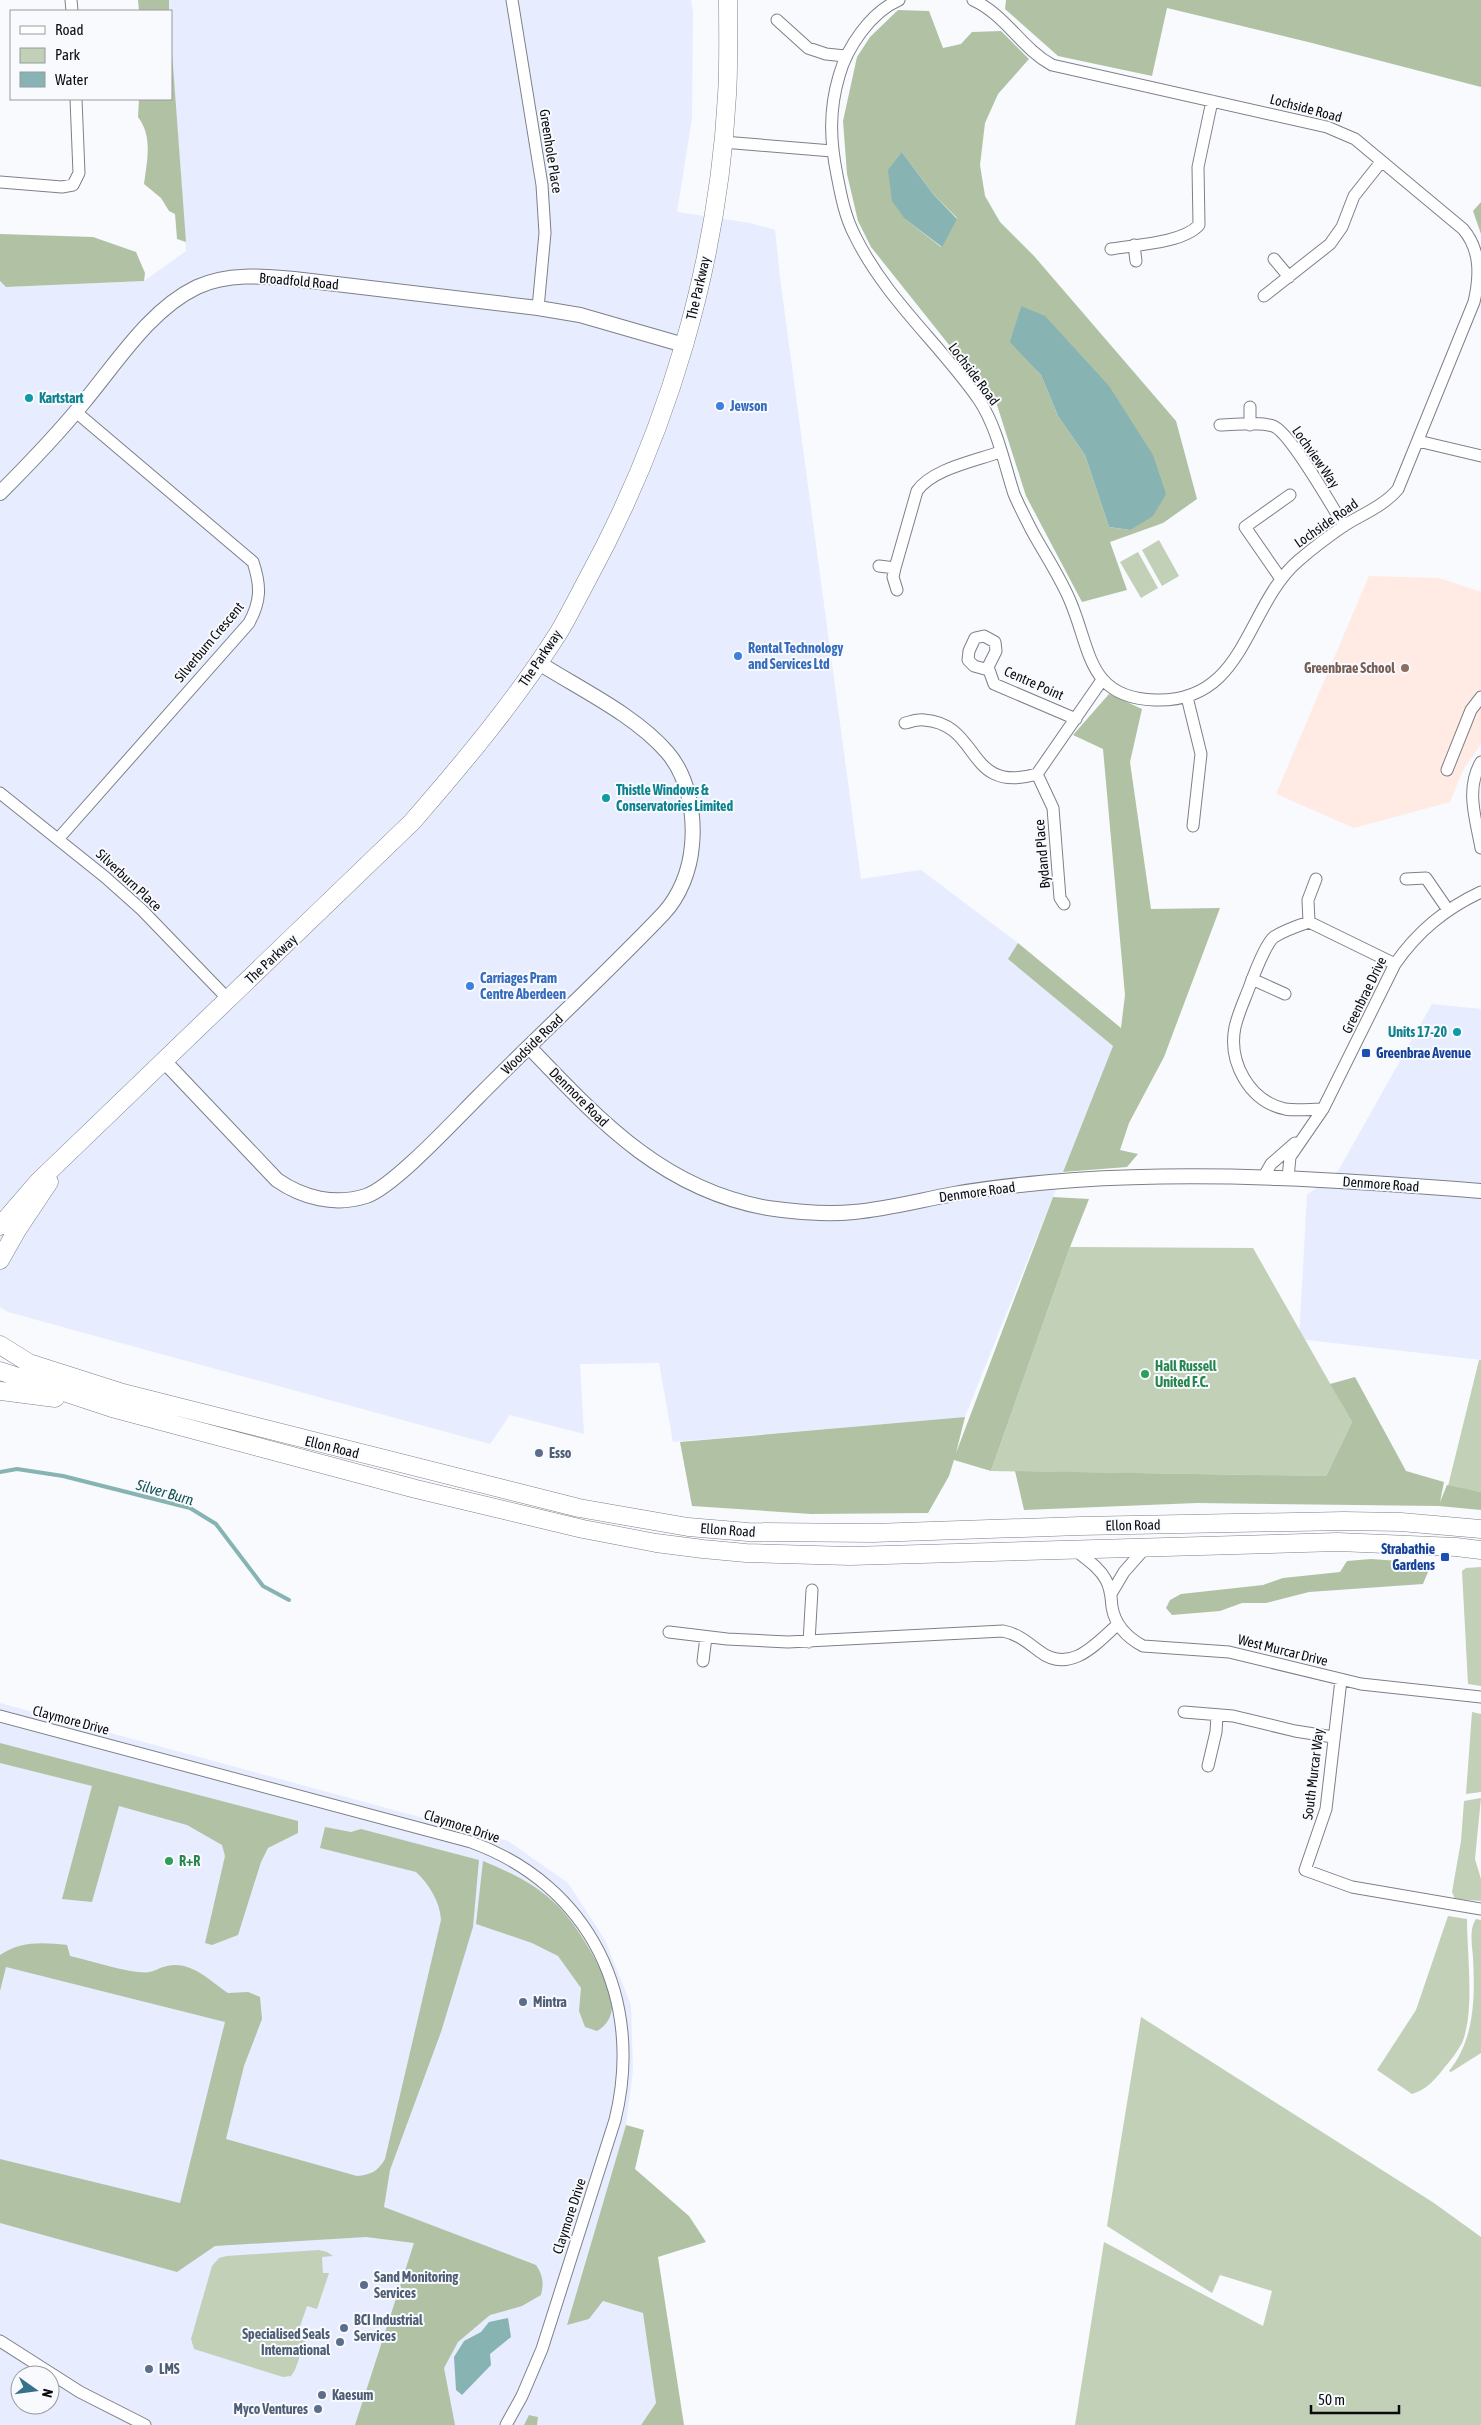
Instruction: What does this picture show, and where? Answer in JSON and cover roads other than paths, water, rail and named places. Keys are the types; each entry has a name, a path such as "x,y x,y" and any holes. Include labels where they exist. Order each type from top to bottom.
{"main road":[{"name":"The Parkway","path":"0,1226 33,1188 412,822 456,772 539,662 561,628 605,548 632,489 664,407 684,345 708,244 723,142 727,95 728,0"},
{"name":"The Parkway","path":"0,1260 16,1230 62,1160"},
{"name":"Ellon Road","path":"0,1345 29,1363 124,1393 553,1502 688,1527 758,1532 873,1534 1159,1524 1344,1521 1401,1522 1481,1529"},
{"name":"Ellon Road","path":"0,1371 112,1408 416,1488 583,1529 656,1543 746,1553 850,1556 1075,1550 1146,1546 1338,1542 1456,1547 1481,1550"},
{"path":"0,1390 112,1408"}],"street":[{"name":"Greenhole Place","path":"512,0 542,185 546,233 538,308"},
{"name":"Lochside Road","path":"897,0 880,12 845,56 832,106 832,151 842,199 855,237 884,284 980,401 992,426 1015,498 1072,604 1086,651 1102,680 1120,691 1140,698 1171,700 1186,697 1202,690 1226,672 1238,655 1281,578 1298,561 1344,526 1392,497 1400,484 1474,302 1479,264 1470,238 1463,229 1355,139 1327,127 1052,65 1032,50 998,15 973,0"},
{"path":"777,20 808,48 826,54 845,56"},
{"path":"0,182 62,187 73,185 79,173 76,100"},
{"path":"1111,249 1181,236 1194,230 1199,225 1198,167 1212,101"},
{"path":"723,142 832,151"},
{"path":"1264,296 1338,236 1354,196 1381,162"},
{"path":"1134,245 1136,261"},
{"path":"1274,258 1289,277"},
{"name":"Broadfold Road","path":"0,493 76,412 155,316 171,302 197,287 229,278 268,277 294,279 538,308 580,315 684,345"},
{"path":"1250,407 1250,425"},
{"name":"Silverburn Crescent","path":"59,838 249,623 258,608 259,591 253,562 76,412"},
{"name":"Lochview Way","path":"1220,425 1273,426 1281,432 1290,441 1344,526"},
{"path":"1418,440 1481,456"},
{"path":"897,590 893,578 895,568 917,491 923,482 934,475 1000,452"},
{"path":"1281,578 1245,527 1290,495"},
{"path":"879,566 895,568"},
{"name":"Woodside Road","path":"164,1061 277,1180 298,1193 338,1201 367,1196 385,1186 670,907 686,875 694,831 686,787 667,752 650,736 622,715 539,662"},
{"name":"Centre Point","path":"988,667 994,684 1076,719"},
{"path":"904,723 924,720 947,727 959,734 985,769 996,776 1018,778 1037,774 1102,680"},
{"path":"1186,697 1201,754 1193,826"},
{"path":"1447,770 1470,710 1481,697"},
{"path":"1481,762 1472,786 1472,802 1481,848"},
{"name":"Bydand Place","path":"1037,774 1053,808 1060,898 1064,904"},
{"name":"Silverburn Place","path":"0,793 59,838 142,910 228,999"},
{"path":"1406,879 1426,878 1448,910"},
{"path":"1309,922 1308,900 1316,879"},
{"name":"Greenbrae Drive","path":"1288,1178 1290,1157 1323,1109 1395,964 1410,942 1430,923 1448,910 1481,892"},
{"path":"1323,1109 1286,1109 1268,1103 1248,1087 1234,1059 1235,1026 1252,979 1272,938 1309,922 1395,964"},
{"path":"1252,979 1285,994"},
{"name":"Denmore Road","path":"529,1047 602,1121 650,1160 698,1188 758,1206 810,1213 855,1212 1004,1187 1077,1180 1288,1178 1362,1181 1481,1192"},
{"name":"Greenbrae Drive","path":"1263,1178 1270,1164 1303,1137"},
{"path":"1111,1594 1124,1572 1146,1546"},
{"path":"669,1632 706,1637 809,1642 1002,1632 1023,1638 1044,1655 1062,1660 1084,1654 1118,1624 1112,1609 1111,1594 1102,1574 1075,1550"},
{"path":"809,1642 812,1590"},
{"name":"West Murcar Drive","path":"1118,1624 1131,1638 1148,1648 1229,1652 1341,1680 1481,1697"},
{"path":"703,1661 706,1637"},
{"name":"South Murcar Way","path":"1341,1680 1326,1809 1306,1870 1334,1882 1361,1889 1481,1909"},
{"path":"1184,1712 1243,1717 1295,1731 1333,1737"},
{"path":"1208,1766 1216,1732 1217,1715"},
{"name":"Claymore Drive","path":"0,1716 478,1844 512,1860 537,1877 560,1897 581,1921 604,1962 619,2006 624,2048 622,2090 610,2137 548,2333 522,2396 506,2425"},
{"path":"0,2341 80,2392 145,2425"}],"water":[{"path":"902,152 933,194 957,219 942,247 905,219 892,201 888,170"},
{"path":"1021,306 1045,316 1109,386 1153,455 1166,494 1153,516 1130,530 1109,527 1085,455 1058,416 1041,375 1010,342"},
{"path":"508,2318 511,2337 490,2354 491,2365 462,2395 456,2390 454,2357 464,2341 481,2332 489,2322"}],"waterway":[{"name":"Silver Burn","path":"0,1472 17,1469 63,1476 190,1508 216,1524 263,1586 289,1600"}],"place":[{"name":"Kartstart","path":"29,398"},
{"name":"Jewson","path":"720,406"},
{"name":"Rental Technology and Services Ltd","path":"738,656"},
{"name":"Greenbrae School","path":"1405,668"},
{"name":"Thistle Windows & Conservatories Limited","path":"606,798"},
{"name":"Carriages Pram Centre Aberdeen","path":"470,986"},
{"name":"Units 17-20","path":"1457,1032"},
{"name":"Greenbrae Avenue","path":"1366,1053"},
{"name":"Hall Russell United F.C.","path":"1145,1374"},
{"name":"Esso","path":"539,1453"},
{"name":"Strabathie Gardens","path":"1445,1557"},
{"name":"R+R","path":"169,1861"},
{"name":"Mintra","path":"523,2002"},
{"name":"Sand Monitoring Services","path":"364,2285"},
{"name":"BCI Industrial Services","path":"344,2328"},
{"name":"Specialised Seals International","path":"340,2342"},
{"name":"LMS","path":"149,2369"},
{"name":"Kaesum","path":"322,2395"},
{"name":"Myco Ventures","path":"318,2409"}]}
